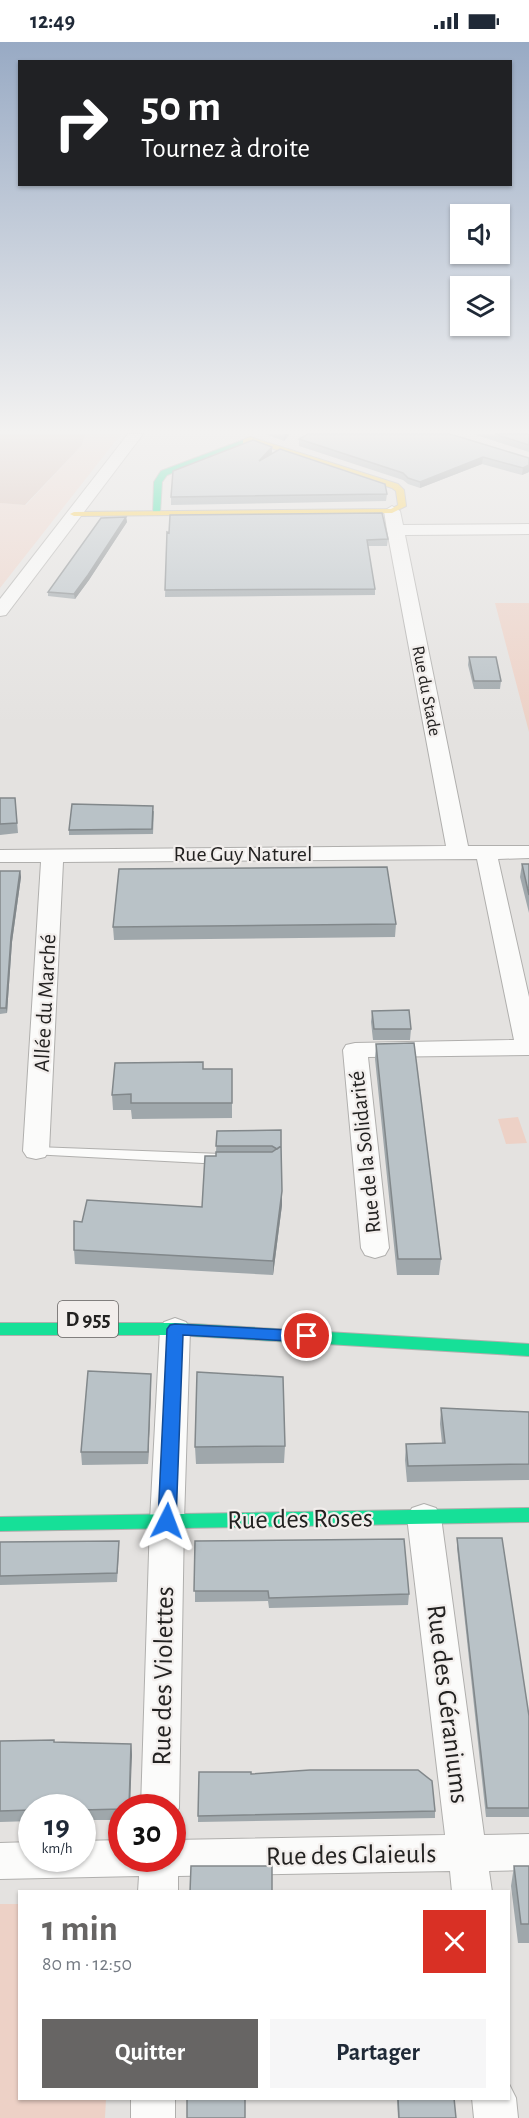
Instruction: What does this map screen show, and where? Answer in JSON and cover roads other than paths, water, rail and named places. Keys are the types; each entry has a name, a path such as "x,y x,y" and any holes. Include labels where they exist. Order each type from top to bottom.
{"street":[{"path":"0,611 61,531"},
{"name":"Rue du Stade","path":"395,531 458,852"},
{"path":"486,852 528,1047"},
{"name":"Rue Guy Naturel","path":"0,856 529,852"},
{"name":"Allée du Marché","path":"36,1151 52,856"},
{"name":"Rue de la Solidarité","path":"375,1248 355,1050 528,1047"},
{"name":"D 955","path":"53,1315 175,1329 529,1350"},
{"name":"D 955","path":"0,1329 175,1329"},
{"name":"Rue des Violettes","path":"160,1794 167,1521 175,1329"},
{"name":"Rue des Roses","path":"0,1524 529,1515"},
{"name":"Rue des Géraniums","path":"424,1517 472,1890"},
{"name":"Rue des Glaieuls","path":"186,1858 529,1852"},
{"path":"0,1861 108,1859"},
{"path":"158,1890 159,1872"},
{"path":"153,2100 153,2118"},
{"path":"494,2100 496,2118"}],"lane":[{"path":"36,1151 180,1159 242,1159"}]}
